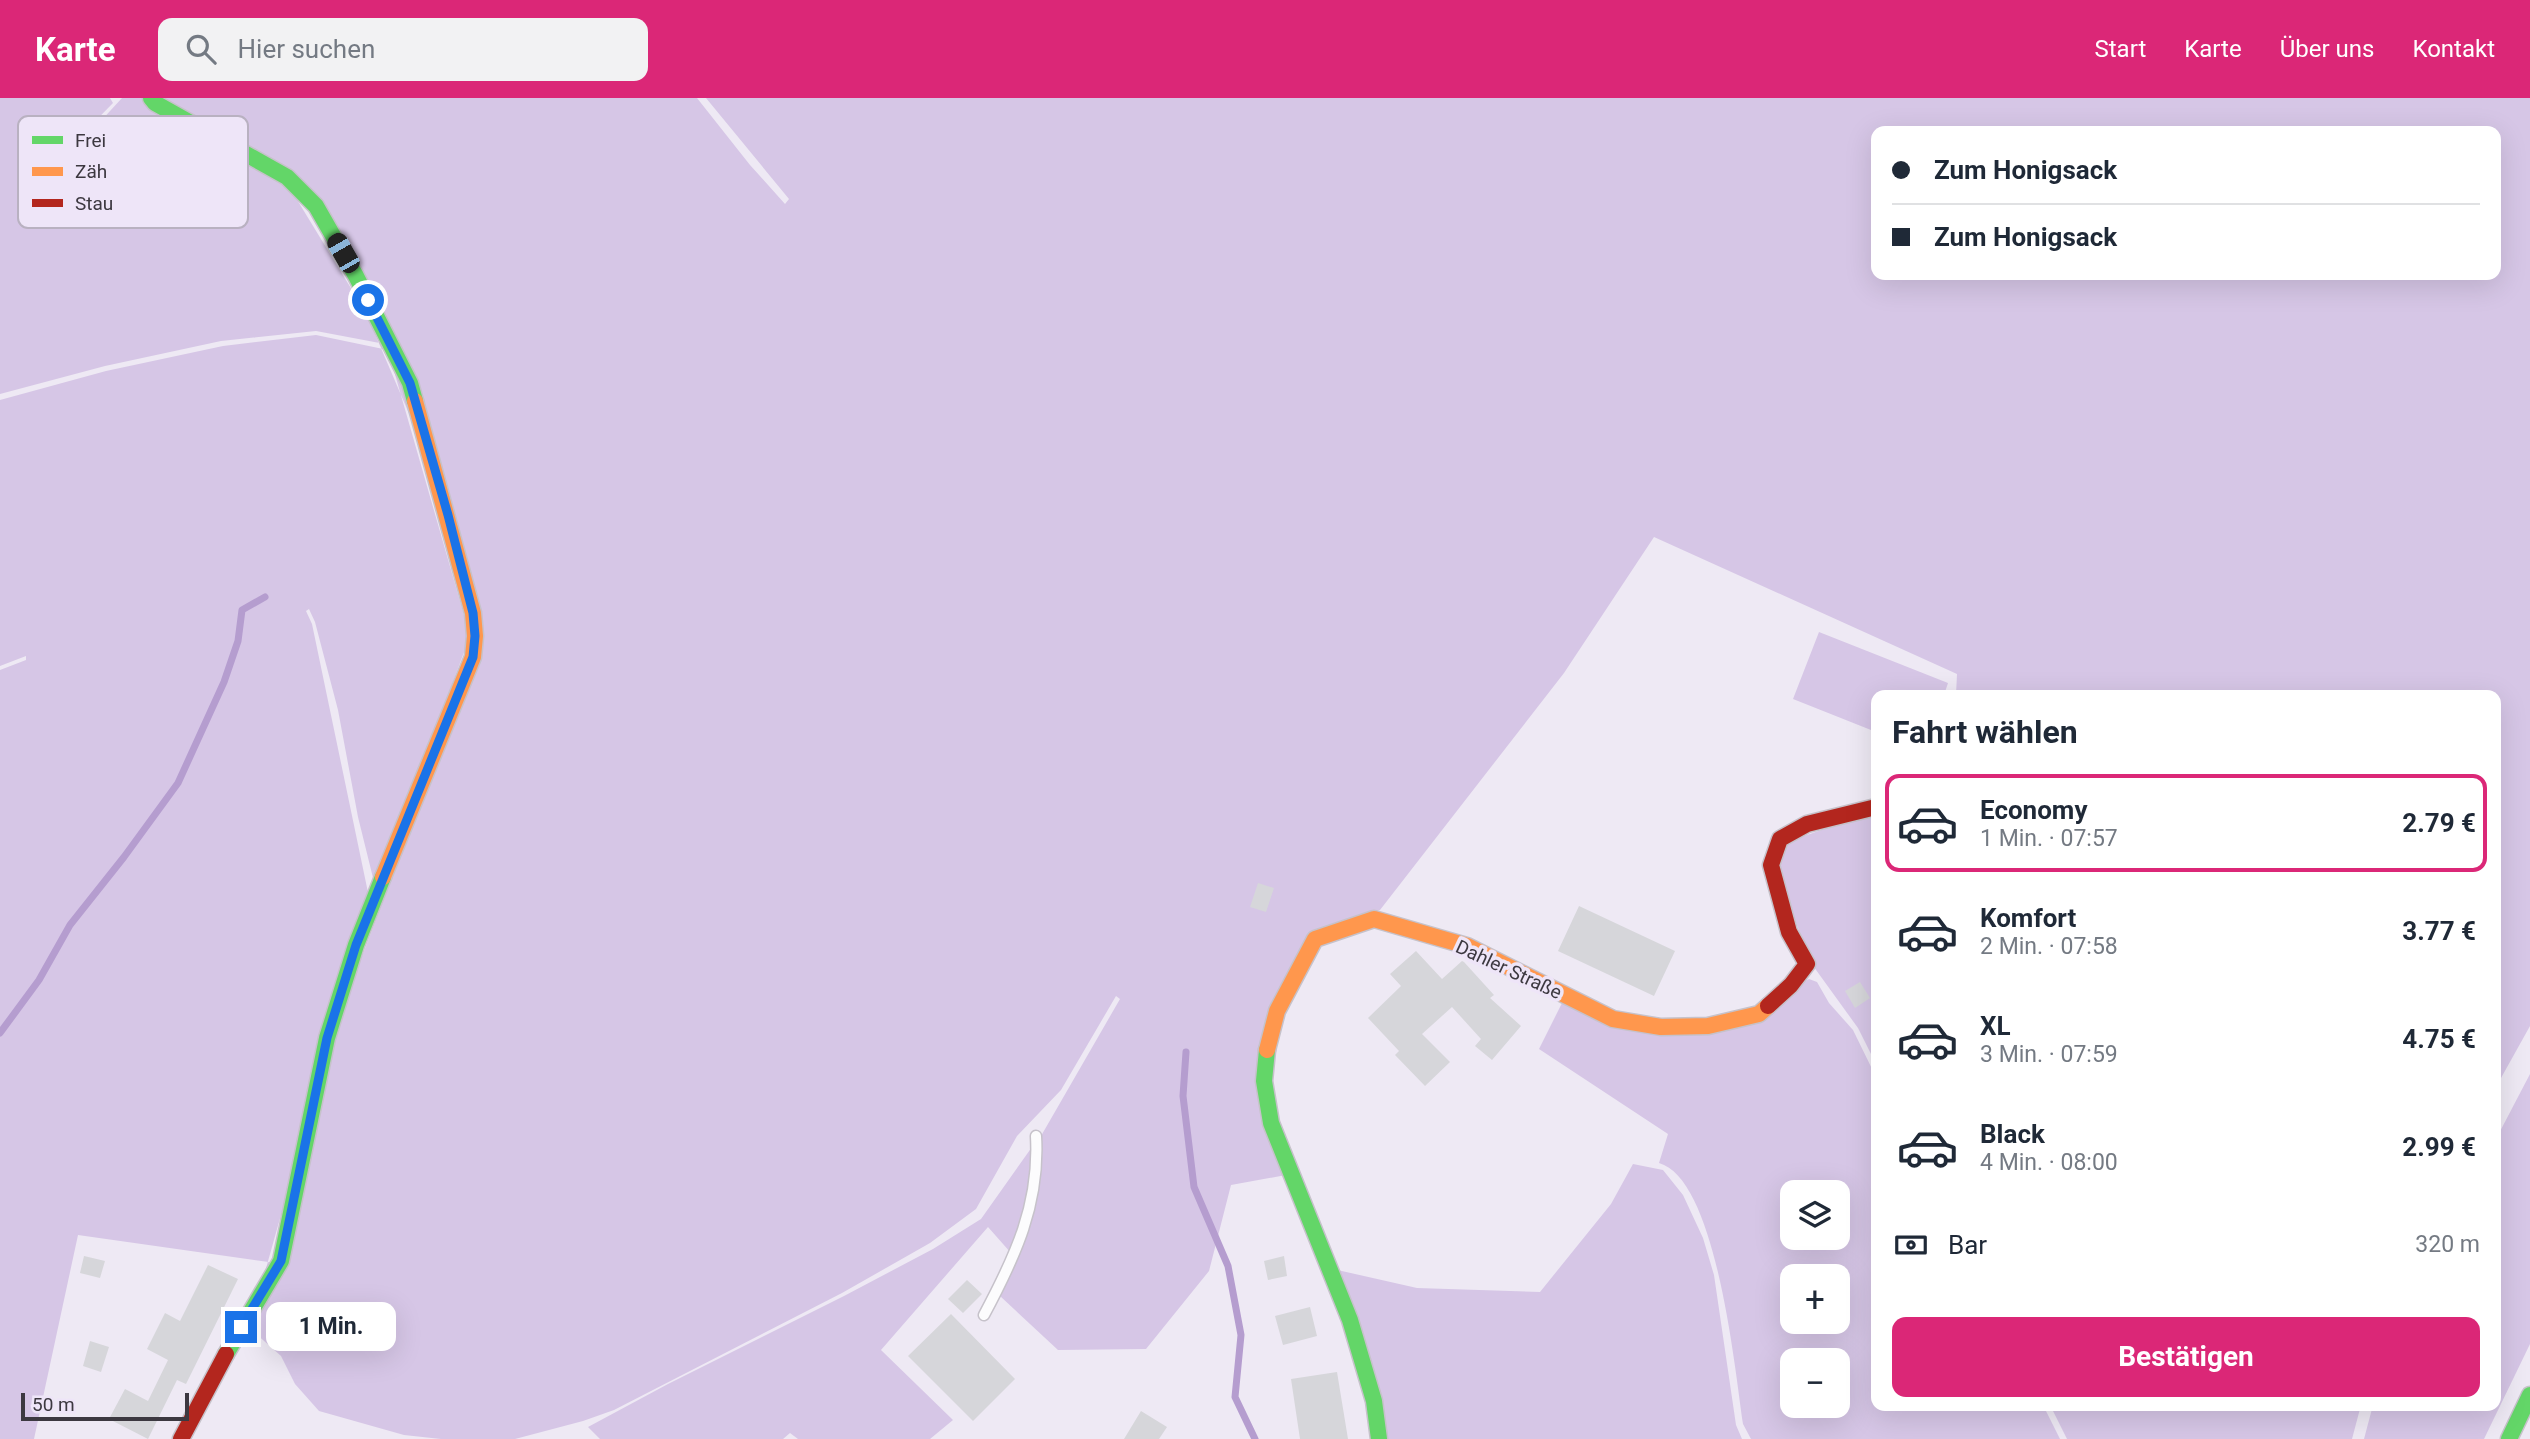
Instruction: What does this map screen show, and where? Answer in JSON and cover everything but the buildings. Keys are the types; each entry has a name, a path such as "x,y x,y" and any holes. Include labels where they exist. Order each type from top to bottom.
{"main road":[{"path":"151,98 178,116"},
{"path":"181,1439 247,1316 281,1261 327,1038 356,945 473,657 475,636 473,613 448,515 410,383 356,276 316,206 287,177 248,155"},
{"name":"Dahler Straße","path":"1379,1439 1374,1401 1350,1320 1271,1123 1264,1081 1267,1049 1277,1011 1315,939 1374,919 1467,946 1613,1018 1661,1027 1708,1026 1759,1014 1791,985 1807,964 1789,932 1771,865 1780,839 1807,824 1871,808"},
{"path":"2510,1439 2530,1395"}],"lane":[{"path":"984,1315 1005,1275 1024,1224 1038,1167 1036,1136"}],"shaded area":[{"path":"0,98 110,98 113,103 100,116 18,116 18,228 248,228 248,159 285,180 385,344 316,331 221,341 105,366 0,394"},
{"path":"122,98 142,98 173,116 105,116"},
{"path":"159,98 697,98 785,204 789,199 706,98 2530,98 2530,1026 2501,1078 2501,690 1956,690 1957,674 1654,537 1564,673 1380,910 1310,935 1260,1050 1286,1175 1231,1185 1209,1271 1146,1349 1058,1350 1000,1296 1030,1218 1039,1176 1041,1136 1120,999 1116,996 1061,1090 1017,1136 976,1209 930,1243 842,1293 614,1410 515,1439 441,1439 404,1435 319,1411 295,1384 281,1356 246,1325 254,1311 331,1037 477,657 451,512 319,203 248,156 248,116 186,116"},
{"path":"316,335 388,350 470,636 376,890 358,817 338,710 315,622 309,609 306,611 312,624 370,902 276,1263 78,1235 34,1439 0,1439 0,670 26,660 26,656 0,666 0,400 106,371 223,346"},
{"path":"1819,632 1948,683 1946,690 1871,690 1871,730 1793,699"},
{"path":"1871,813 1871,1054 1858,1028 1811,963 1775,866 1784,843"},
{"path":"1809,979 1817,982 1829,1003 1853,1030 1871,1067 1871,1411 2046,1411 2060,1439 1751,1439 1743,1424 1728,1323 1709,1239 1695,1203 1679,1177 1659,1163 1668,1134 1539,1049 1563,1001 1712,1029"},
{"path":"2530,1074 2530,1344 2501,1404 2501,1129"},
{"path":"1032,1147 1030,1187 1011,1253 988,1227 881,1350 953,1420 930,1439 798,1439 790,1433 783,1439 600,1439 588,1427 933,1249 981,1219"},
{"path":"1633,1164 1663,1170 1683,1195 1703,1238 1714,1275 1736,1425 1742,1439 1385,1439 1333,1269 1417,1288 1540,1292 1611,1204"},
{"path":"2053,1411 2359,1411 2352,1439 2067,1439"},
{"path":"2371,1411 2498,1411 2484,1439 2364,1439"}],"waterway":[{"path":"0,1033 39,980 70,925 178,783 224,682 238,641 242,610 265,597"},
{"path":"1186,1052 1183,1096 1194,1187 1228,1266 1241,1335 1235,1397 1255,1439"}],"traffic: fast":[{"path":"151,98 178,116"},
{"path":"248,155 287,177 316,206 356,276 410,383 415,401"},
{"path":"226,1354 281,1261 327,1038 356,945 383,877"},
{"path":"1267,1050 1264,1081 1271,1123 1350,1320 1374,1401 1379,1439"},
{"path":"2509,1439 2530,1395"}],"traffic: slow":[{"path":"383,877 473,657 475,636 473,613 415,401"},
{"path":"1267,1050 1277,1011 1315,939 1374,919 1467,946 1613,1019 1661,1027 1708,1026 1759,1014 1768,1006"}],"traffic: jam":[{"path":"1768,1006 1791,985 1807,964 1789,932 1771,865 1780,839 1807,824 1871,808"},
{"path":"181,1439 226,1354"}],"route":[{"path":"241,1327 281,1261 327,1038 356,945 473,657 473,613 410,383 368,300"}]}
